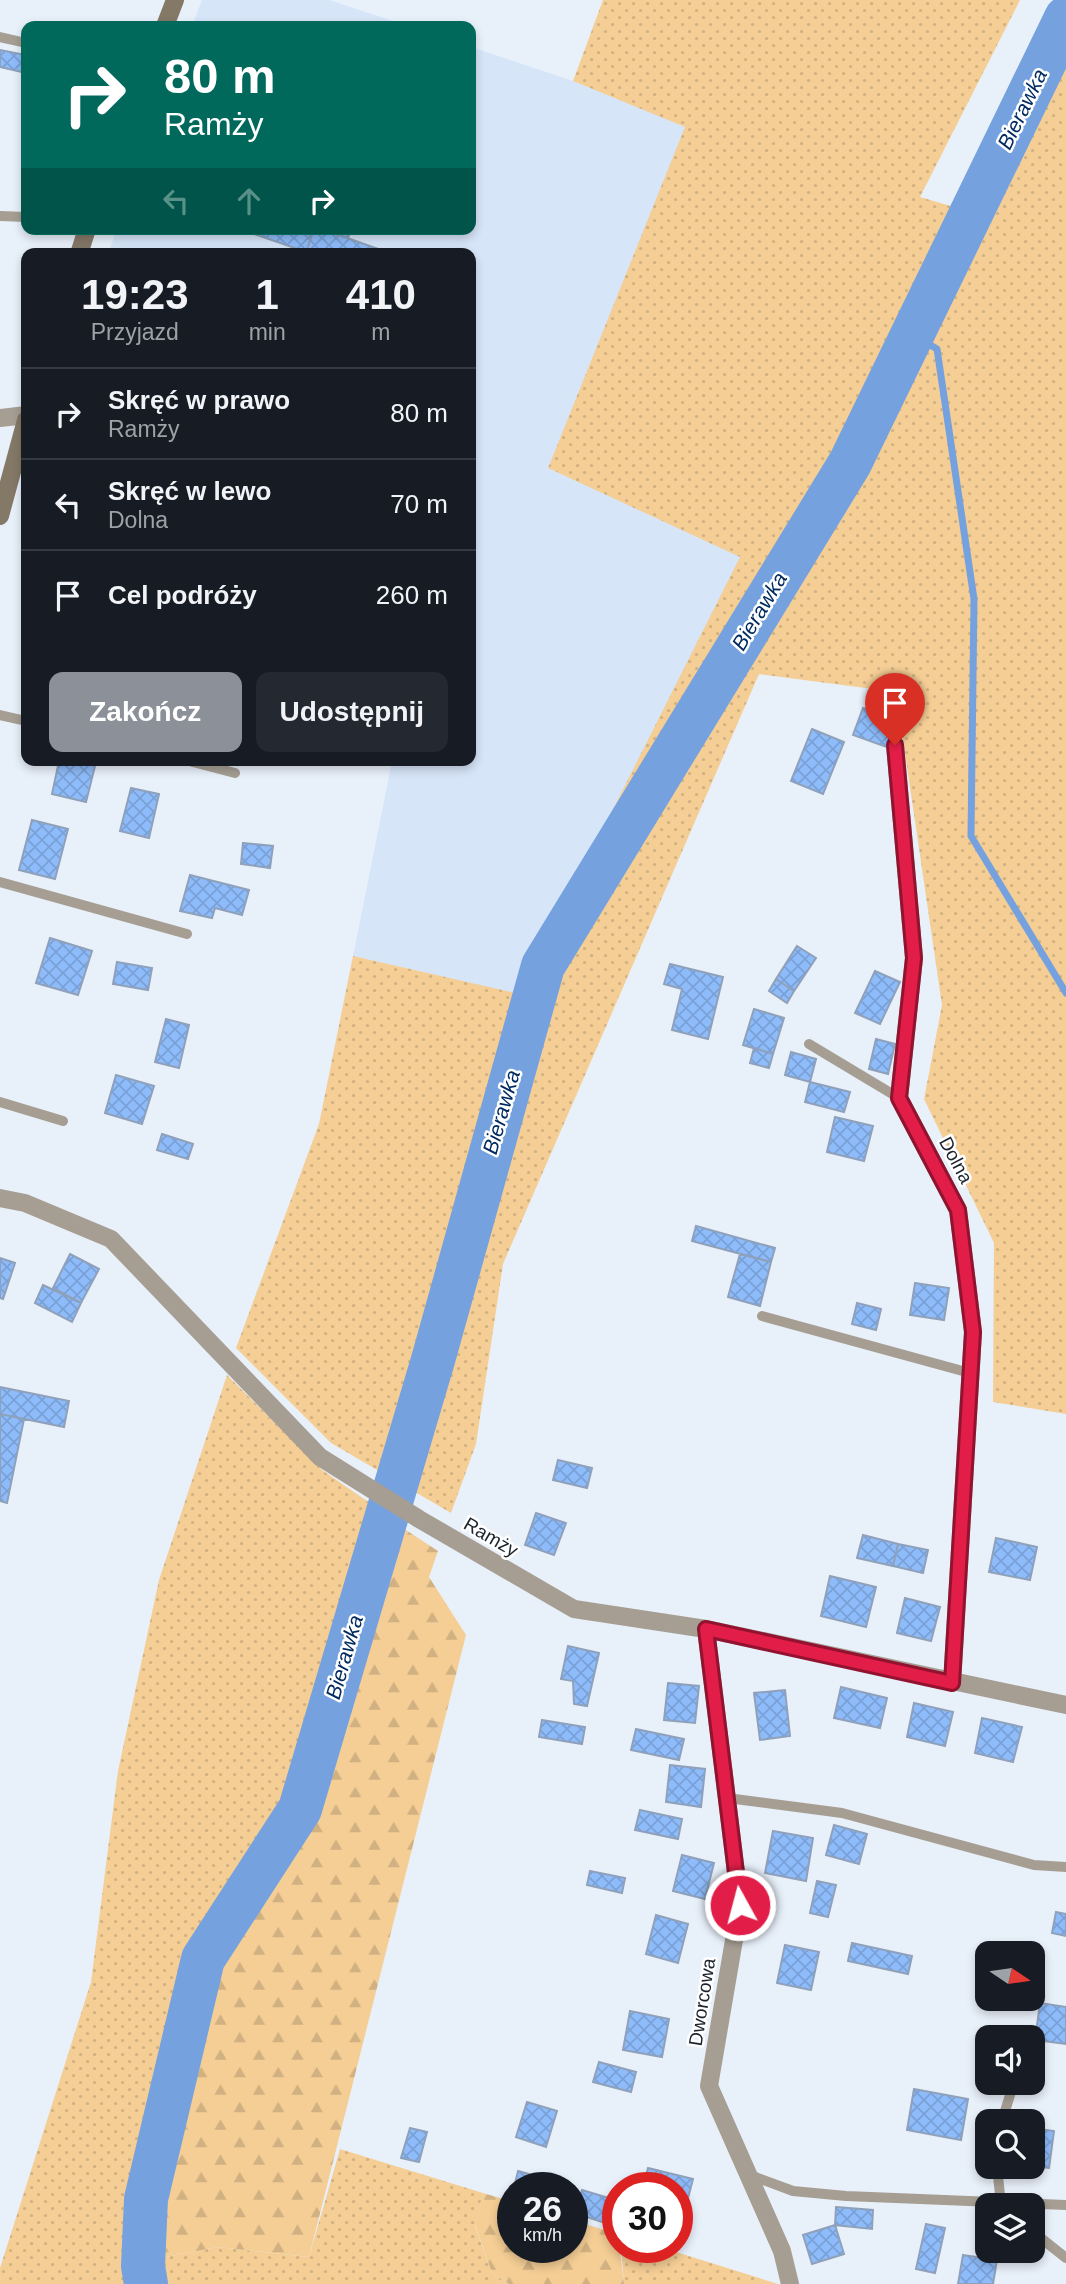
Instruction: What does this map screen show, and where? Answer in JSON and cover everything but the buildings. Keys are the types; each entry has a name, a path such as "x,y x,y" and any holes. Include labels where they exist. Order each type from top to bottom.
{"main road":[{"path":"166,21 175,0"},
{"path":"0,516 21,437"}],"street":[{"path":"0,418 21,418"},
{"path":"895,745 914,958 899,1098"},
{"name":"Dolna","path":"899,1098 958,1210 973,1332 952,1683"},
{"name":"Ramży","path":"0,1198 25,1203 111,1239 320,1457 419,1519 574,1609 706,1629 1066,1705"},
{"name":"Dworcowa","path":"706,1629 740,1905 709,2086 782,2251 790,2284"}],"lane":[{"path":"0,37 21,42"},
{"path":"0,216 21,217"},
{"path":"0,715 21,720"},
{"path":"208,766 235,773"},
{"path":"0,882 187,934"},
{"path":"809,1044 899,1098"},
{"path":"0,1102 63,1121"},
{"path":"762,1316 970,1373"},
{"path":"727,1798 842,1813 1034,1865 1066,1867"},
{"path":"747,2174 793,2191 975,2203"},
{"path":"1045,2205 1066,2205"},
{"path":"1045,2241 1066,2258"}],"shaded area":[{"path":"202,0 329,0 393,21 194,21"},
{"path":"476,49 573,81 686,127 548,468 741,556 520,995 353,956 391,766 476,766 476,248 110,248 115,235 476,235"}],"green space":[{"path":"603,0 1020,0 920,197 954,207 1056,0 1066,0 1066,1414 993,1402 994,1243 924,1099 942,1005 896,692 759,674 503,1264 476,1444 451,1513 331,1443 236,1348 319,1124 353,956 520,994 740,557 548,468 685,127 573,81"},
{"path":"227,1375 322,1470 383,1512 297,1806 224,1917 196,1969 140,2198 138,2258 143,2284 0,2284 0,2268 91,1982 118,1771 159,1580"},
{"path":"386,1517 438,1551 429,1577 466,1635 309,2257 218,2247 150,2260 156,2211 212,1967 307,1816"},
{"path":"340,2149 483,2193 475,2226 492,2273 509,2284 149,2284 150,2260 218,2247 309,2257"},
{"path":"483,2193 497,2197 497,2263 588,2263 588,2225 602,2229 602,2263 621,2263 624,2284 509,2284 492,2273 475,2225"},
{"path":"693,2257 778,2284 624,2284 622,2263 693,2263"}],"waterway":[{"name":"Bierawka","path":"146,2284 143,2266 146,2199 203,1959 300,1809 433,1360 543,966 850,463 1066,18"},
{"path":"912,334 937,349 974,599 971,836 1066,993"}],"route":[{"path":"740,1905 706,1629 952,1683 973,1332 958,1210 899,1098 914,958 895,745"}]}
